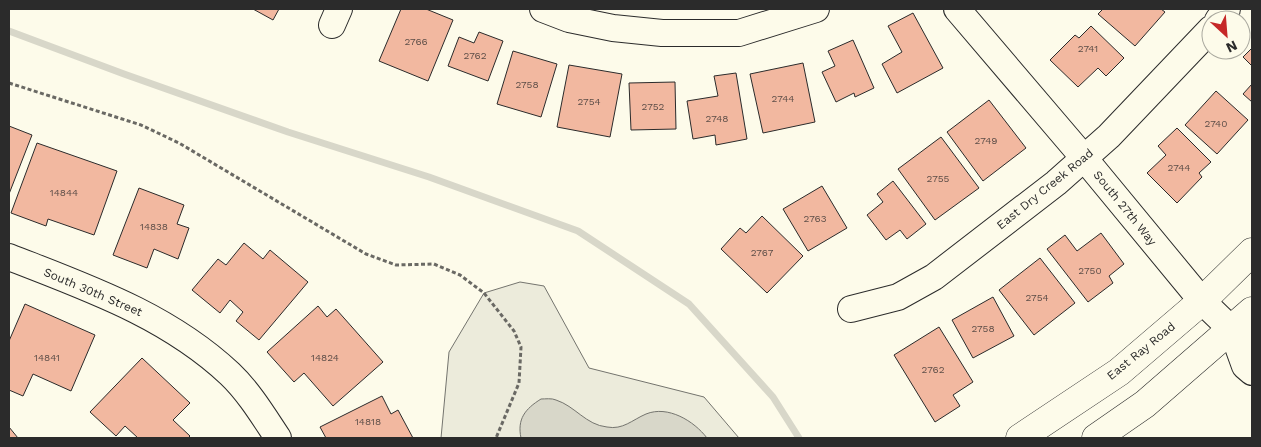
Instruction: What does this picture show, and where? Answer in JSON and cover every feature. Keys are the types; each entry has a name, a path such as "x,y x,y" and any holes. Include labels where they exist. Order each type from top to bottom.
{"main road":[{"name":"East Ray Road","path":"1096,438 1145,404 1226,322 1252,252"},
{"name":"East Ray Road","path":"1020,438 1119,372 1252,311"}],"street":[{"path":"543,9 569,20 613,28 662,33 739,33 816,9"},
{"name":"South 27th Way","path":"957,9 1226,322 1245,366 1252,372"},
{"name":"East Dry Creek Road","path":"851,309 898,297 934,276 1056,183 1162,83 1201,40"},
{"name":"South 30th Street","path":"9,257 109,296 174,329 231,375 260,411 278,438"}],"path":[{"path":"9,83 141,125 179,143 366,254 396,265 434,264 460,275 484,293 498,309 514,331 521,347 519,383 496,438"}],"shaded area":[{"path":"520,282 544,286 589,368 704,397 739,438 441,438 449,352 484,293"},
{"path":"541,399 553,399 563,403 593,423 613,428 623,426 646,414 654,412 672,413 695,426 707,438 521,438 521,420 527,411"}],"building":[{"path":"253,9 279,9 273,20"},
{"path":"401,9 426,9 453,20 428,81 379,61"},
{"path":"1103,9 1161,9 1165,12 1135,46 1098,14"},
{"path":"913,13 943,68 897,93 882,64 902,52 888,26"},
{"path":"1091,26 1124,58 1106,76 1098,68 1078,87 1050,60 1075,35 1079,38"},
{"path":"479,32 503,41 488,81 448,66 459,37 474,43"},
{"path":"853,40 874,88 855,97 854,93 836,102 822,72 835,66 828,51"},
{"path":"1251,49 1252,66 1246,60 1251,60"},
{"path":"513,51 557,64 541,117 497,104"},
{"path":"803,63 815,122 763,133 750,74"},
{"path":"569,65 622,74 610,137 557,127"},
{"path":"736,73 747,139 716,145 715,135 693,139 687,101 718,96 714,76"},
{"path":"675,82 676,129 631,130 629,83"},
{"path":"1252,84 1252,102 1243,94"},
{"path":"1216,91 1248,120 1217,154 1185,125"},
{"path":"989,100 1026,148 983,181 947,132"},
{"path":"9,126 32,135 9,194"},
{"path":"1177,128 1211,162 1199,173 1202,177 1177,203 1147,173 1166,155 1158,146"},
{"path":"941,137 979,188 935,220 898,169"},
{"path":"37,143 117,171 94,235 48,219 46,226 11,213"},
{"path":"893,181 926,224 907,239 900,230 886,240 867,215 883,202 877,194"},
{"path":"822,186 847,228 808,251 783,209"},
{"path":"139,188 184,205 177,224 189,228 178,259 154,249 147,268 113,255"},
{"path":"762,216 803,256 767,293 721,249 740,228 746,233"},
{"path":"1101,233 1124,264 1109,276 1113,283 1088,302 1047,249 1065,235 1077,251"},
{"path":"244,243 263,259 270,250 308,282 259,340 236,321 243,312 230,300 220,313 192,290 218,259 226,265"},
{"path":"1040,258 1075,303 1034,335 999,290"},
{"path":"993,297 1014,336 973,358 952,320"},
{"path":"25,304 95,335 71,391 33,374 23,396 9,390 9,341"},
{"path":"318,306 327,317 336,309 383,362 333,406 304,373 294,382 267,352"},
{"path":"939,327 973,382 953,395 960,406 935,422 894,355"},
{"path":"142,358 190,403 173,420 190,436 188,438 138,438 125,426 116,436 90,412"},
{"path":"382,396 391,414 398,410 413,438 326,438 320,427"},
{"path":"9,427 18,438 9,438"}],"waterway":[{"path":"9,31 288,132 429,177 578,231 689,304 773,397 799,438"}]}
